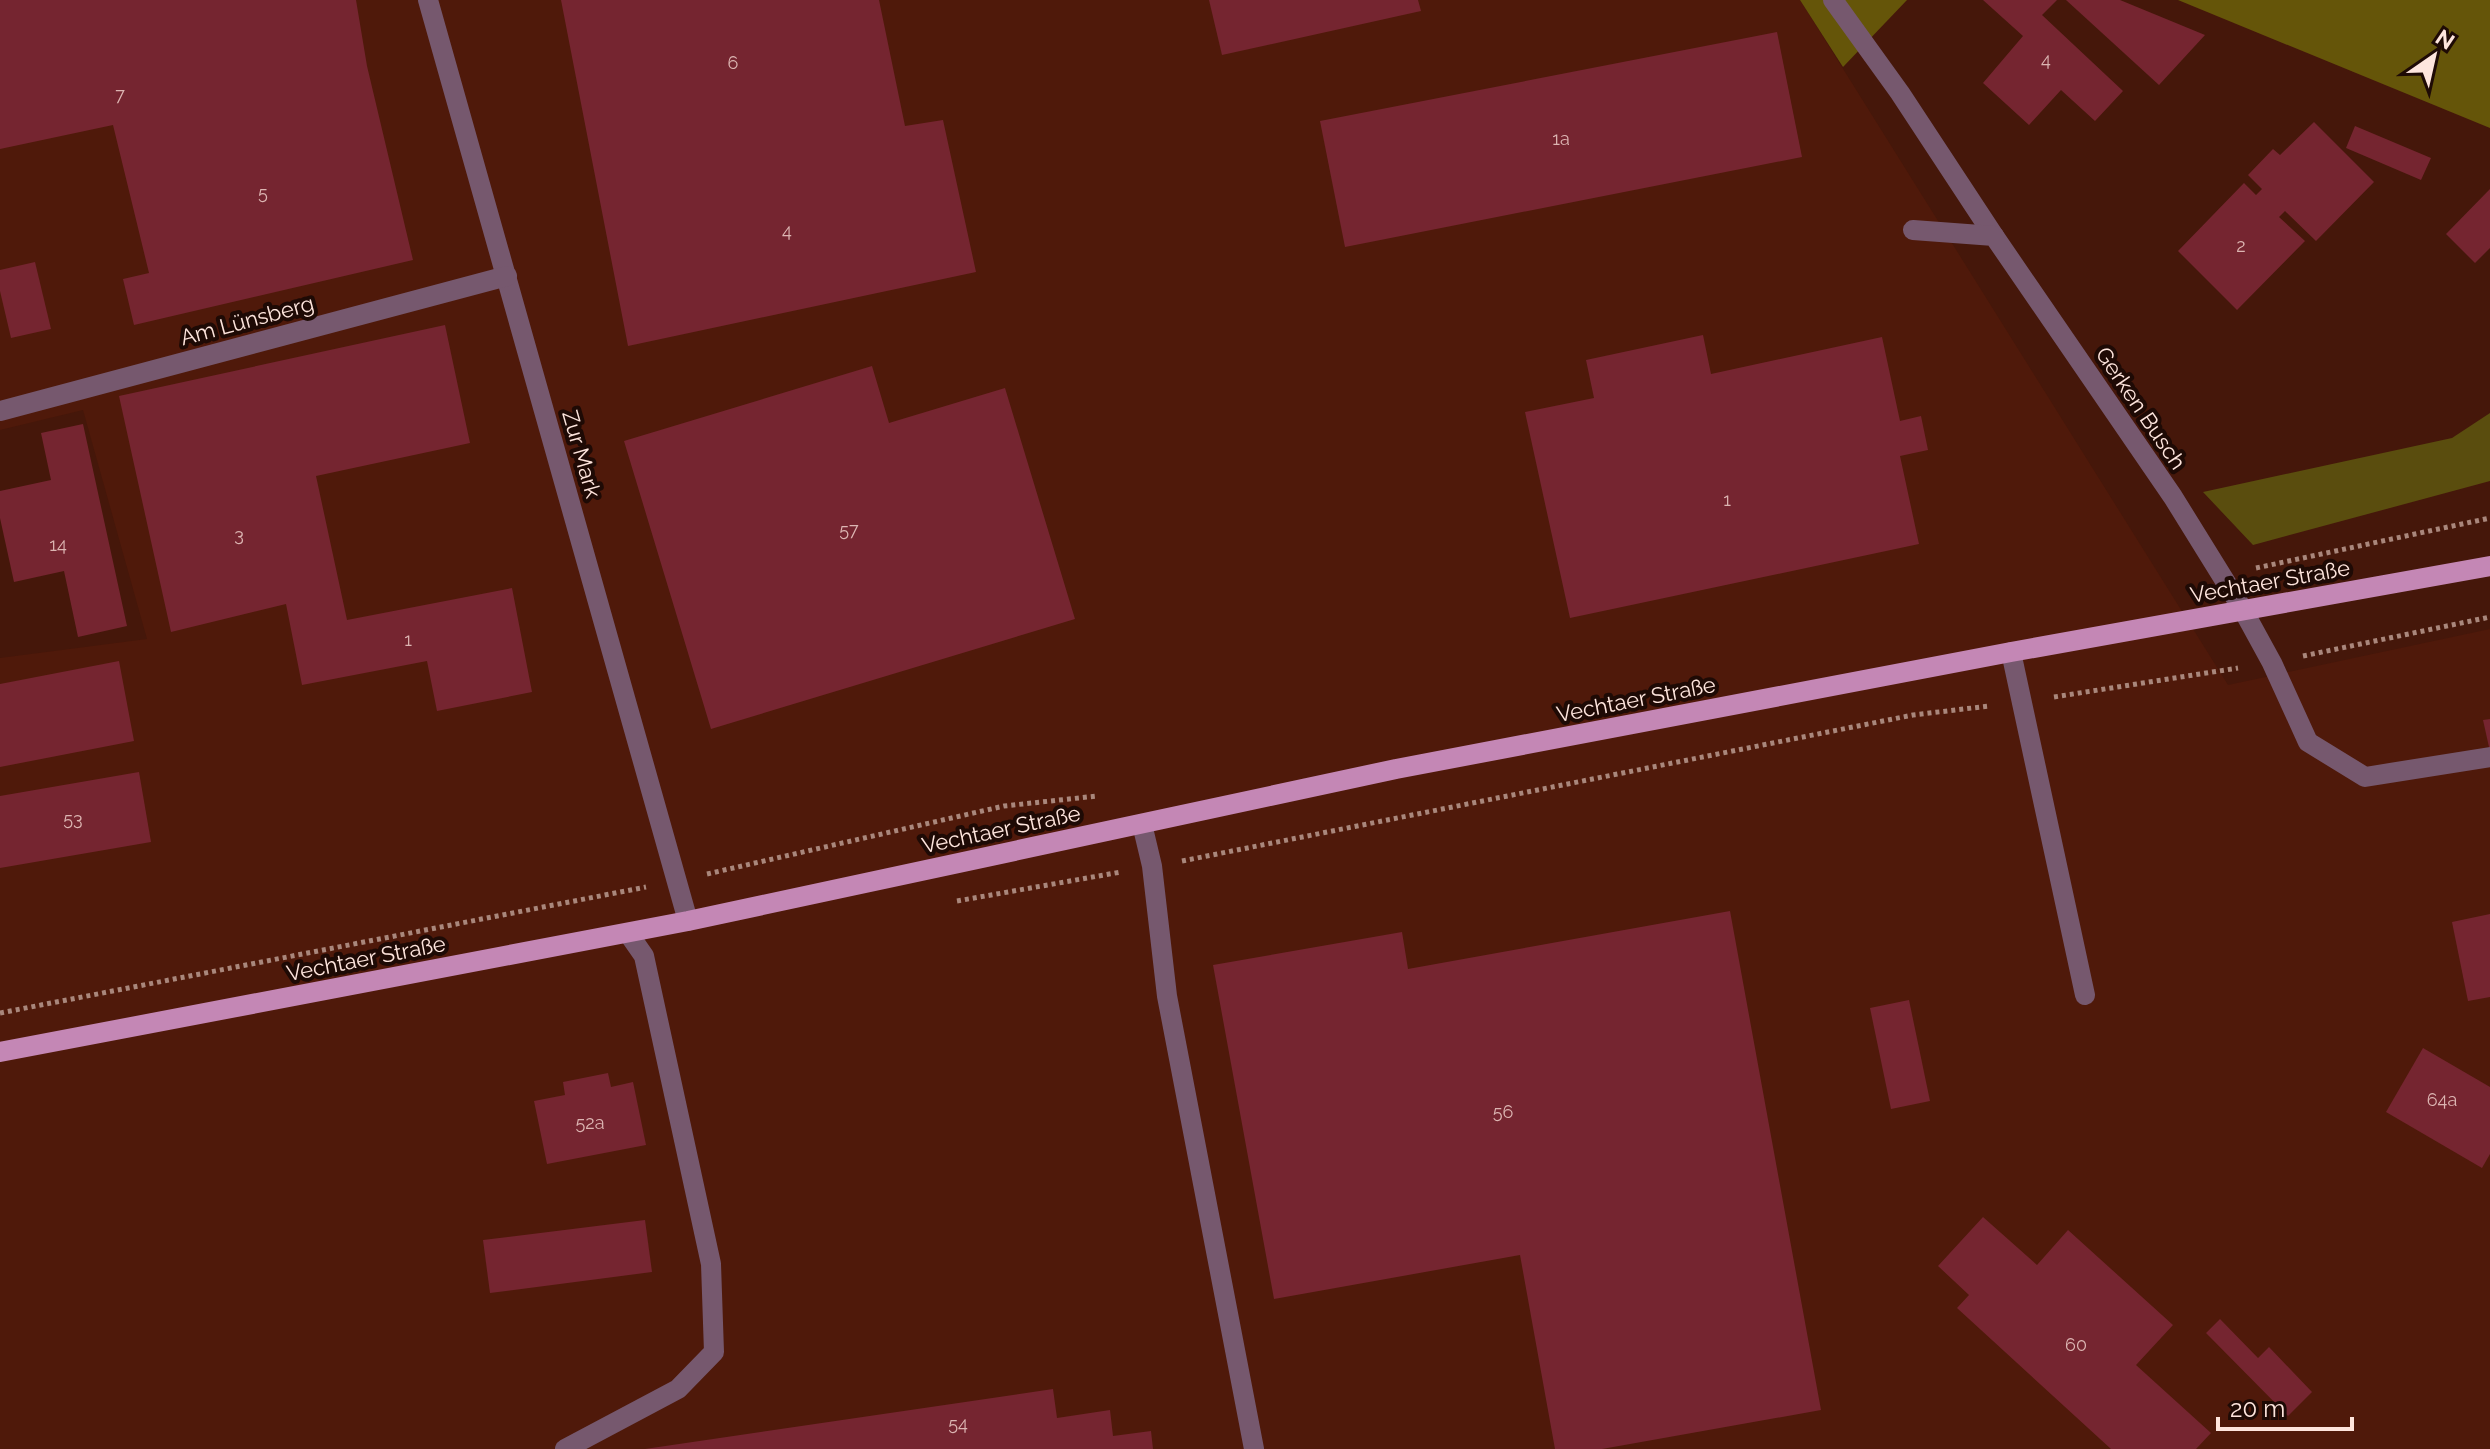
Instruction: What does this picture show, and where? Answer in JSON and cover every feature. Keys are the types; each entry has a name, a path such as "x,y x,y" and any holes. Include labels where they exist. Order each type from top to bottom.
{"main road":[{"name":"Vechtaer Straße","path":"0,1052 688,921 1396,769 2011,652 2490,566"}],"street":[{"name":"Zur Mark","path":"428,0 688,921"},
{"name":"Gerken Busch","path":"1833,0 1900,93 2173,497 2243,610 2272,663 2308,742 2365,777 2490,757"},
{"path":"1913,230 1994,236"},
{"name":"Am Lünsberg","path":"0,411 507,276"},
{"path":"2011,652 2085,995"},
{"path":"1142,824 1152,866 1167,996 1254,1449"},
{"path":"565,1449 678,1389 714,1352 711,1264 644,956 628,933"}],"path":[{"path":"952,902 1152,866 1913,715 2023,702 2272,663 2490,617"}],"shaded area":[{"path":"0,0 1800,0 2228,685 2490,629 2490,1449 0,1449 0,658 147,639 83,410 0,430"},
{"path":"1800,0 1907,0 1843,67"},
{"path":"2178,0 2490,0 2490,128"},
{"path":"2490,413 2490,481 2253,545 2203,492 2452,438"}],"building":[{"path":"0,0 356,0 367,66 413,260 134,325 123,279 149,273 113,125 0,149"},
{"path":"561,0 879,0 905,126 943,120 976,272 628,346"},
{"path":"1209,0 1418,0 1421,11 1222,55"},
{"path":"1983,0 2057,0 2042,15 2123,91 2095,121 2061,90 2029,125 1983,83 2023,36"},
{"path":"2066,0 2120,0 2205,35 2159,85"},
{"path":"1777,32 1802,157 1345,247 1320,121"},
{"path":"2314,122 2374,182 2316,241 2285,211 2279,217 2305,241 2237,310 2178,251 2244,183 2256,195 2262,189 2248,175 2273,149 2280,155"},
{"path":"2355,126 2431,158 2421,180 2346,148"},
{"path":"2490,189 2490,248 2475,263 2446,234"},
{"path":"35,262 51,329 11,338 0,291 0,270"},
{"path":"445,325 470,443 316,476 347,620 512,588 532,692 437,711 427,661 302,685 286,604 171,632 119,396"},
{"path":"1703,335 1711,374 1882,337 1900,421 1921,416 1928,450 1900,456 1919,544 1570,618 1525,412 1594,398 1586,360"},
{"path":"872,366 889,423 1005,388 1075,619 711,729 624,441"},
{"path":"83,424 127,626 78,637 64,571 14,582 0,518 0,491 51,480 41,433"},
{"path":"119,661 134,741 0,767 0,684"},
{"path":"2490,719 2490,747 2489,747 2483,720"},
{"path":"139,772 151,842 0,868 0,796"},
{"path":"1730,911 1821,1410 1602,1449 1555,1449 1520,1255 1274,1299 1213,965 1402,932 1408,969"},
{"path":"2490,914 2490,997 2468,1001 2452,922"},
{"path":"1909,1000 1930,1101 1891,1109 1870,1008"},
{"path":"2423,1048 2490,1087 2490,1154 2482,1168 2386,1112"},
{"path":"608,1073 611,1087 633,1082 646,1145 547,1164 534,1101 565,1095 563,1082"},
{"path":"1983,1217 2037,1265 2068,1230 2173,1325 2136,1365 2211,1433 2196,1449 2111,1449 1957,1308 1969,1295 1938,1266"},
{"path":"645,1220 652,1272 490,1293 483,1240"},
{"path":"2220,1319 2258,1358 2269,1347 2312,1392 2288,1416 2206,1333"},
{"path":"1053,1389 1057,1418 1110,1410 1113,1436 1151,1431 1153,1449 645,1449"}]}
